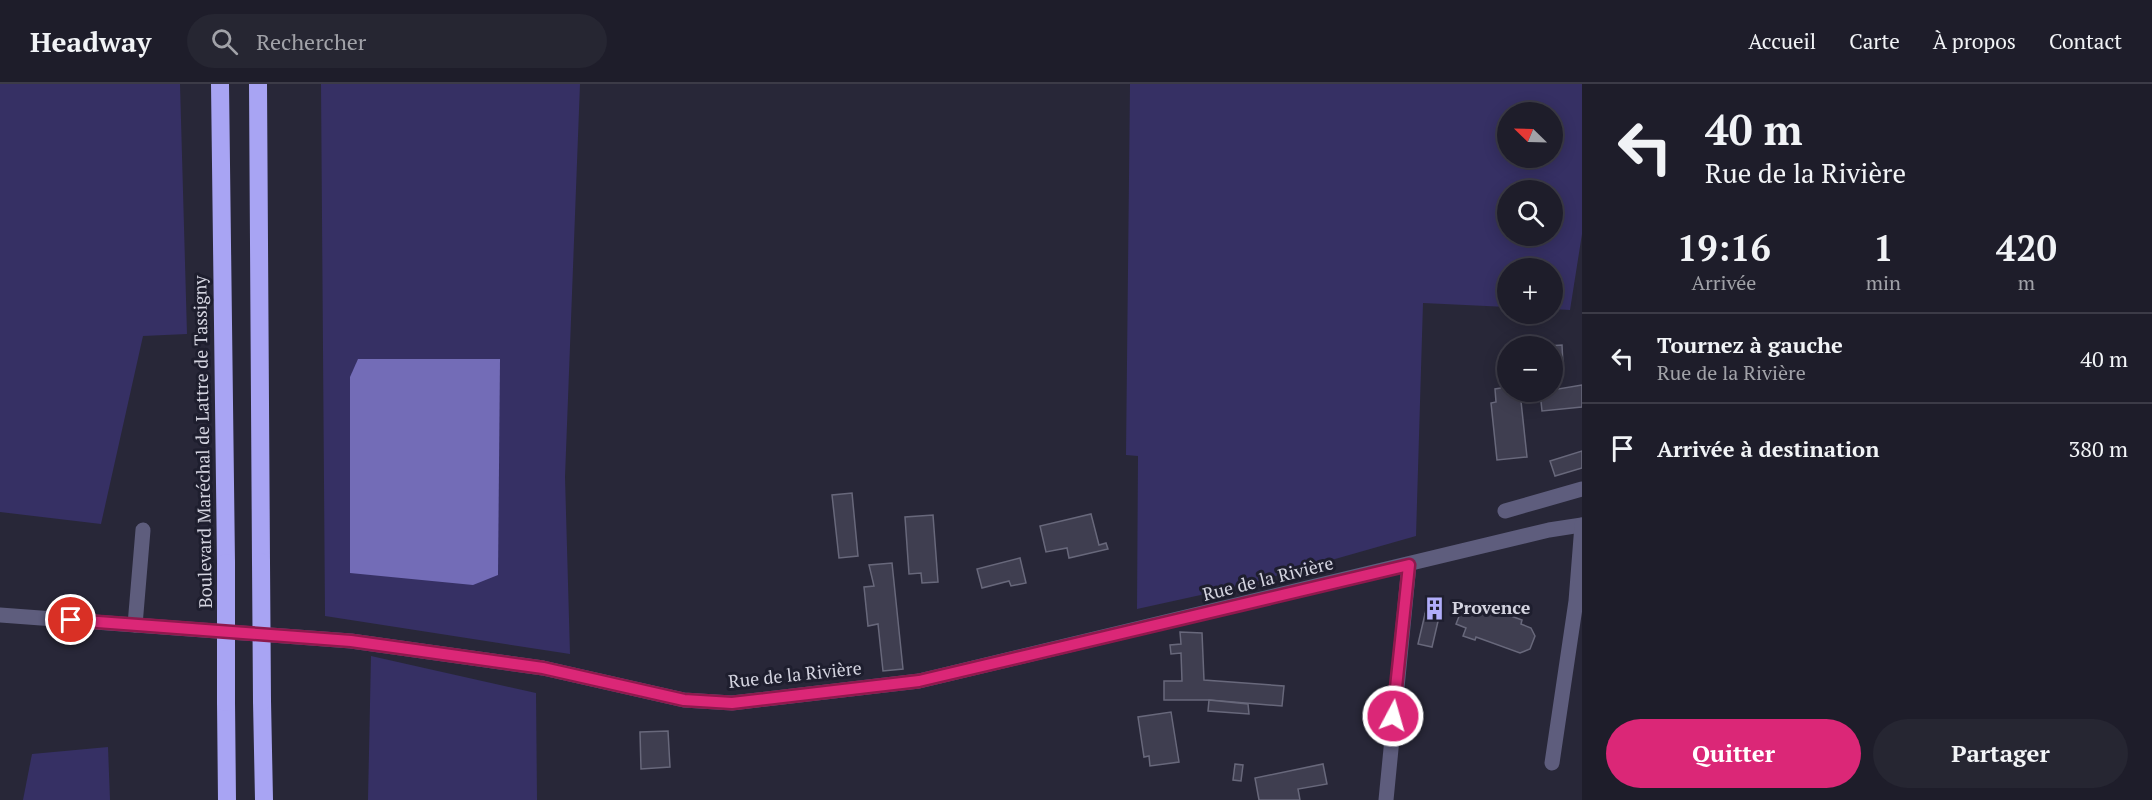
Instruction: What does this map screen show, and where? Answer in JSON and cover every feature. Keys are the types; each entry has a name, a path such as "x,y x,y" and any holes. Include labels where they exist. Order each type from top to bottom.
{"highway":[{"name":"Boulevard Maréchal de Lattre de Tassigny","path":"220,84 227,800"},
{"path":"258,84 264,800"}],"street":[{"path":"1505,511 1582,489"},
{"path":"1552,763 1576,602 1582,525"},
{"name":"Rue de la Rivière","path":"0,615 305,636 460,655 543,668 684,700 732,703 919,681 1549,530 1582,525"},
{"path":"135,625 143,530"},
{"path":"1386,800 1409,565"}],"shaded area":[{"path":"0,84 180,84 187,334 143,336 101,524 0,512"},
{"path":"321,84 580,84 565,477 570,654 325,616"},
{"path":"1130,84 1582,84 1582,234 1570,310 1563,310 1563,258 1497,258 1497,307 1423,303 1416,536 1237,587 1137,609 1138,456 1126,455"},
{"path":"358,359 500,359 498,575 473,585 350,573 350,377"},
{"path":"371,656 536,693 537,800 368,800"},
{"path":"108,747 110,800 23,800 32,754"}],"building":[{"path":"1582,385 1582,407 1542,411 1541,402 1563,402 1563,388"},
{"path":"1495,389 1497,389 1497,402 1521,402 1527,457 1497,460 1491,403 1496,402"},
{"path":"1582,451 1582,468 1555,476 1550,461"},
{"path":"852,493 858,556 839,558 832,495"},
{"path":"1091,514 1099,545 1106,543 1108,549 1069,558 1067,548 1046,552 1040,526"},
{"path":"933,515 938,582 922,583 921,573 909,574 905,517"},
{"path":"1020,558 1026,583 1011,586 1009,581 982,588 977,569"},
{"path":"892,563 903,669 883,671 878,624 868,626 864,587 874,586 869,565"},
{"name":"Provence","path":"1429,598 1443,601 1439,617 1425,614"},
{"path":"1464,604 1476,609 1478,604 1522,620 1521,624 1531,628 1535,636 1530,649 1520,653 1476,637 1475,640 1463,636 1466,628 1456,624"},
{"path":"1425,614 1439,617 1432,647 1418,644"},
{"path":"1180,632 1202,633 1204,680 1284,686 1282,706 1209,700 1164,700 1164,681 1182,681 1181,653 1171,654 1170,645 1181,644"},
{"path":"1209,700 1248,704 1249,714 1208,711"},
{"path":"1171,712 1179,762 1150,766 1149,756 1144,757 1138,717"},
{"path":"668,731 670,767 641,769 640,732"},
{"path":"1235,764 1243,765 1241,781 1233,780"},
{"path":"1323,764 1327,784 1298,789 1300,800 1259,800 1255,778"}],"place":[{"name":"Provence","path":"1434,608"}],"route":[{"path":"71,620 351,641 543,668 684,700 732,703 919,681 1409,565 1393,716"}]}
